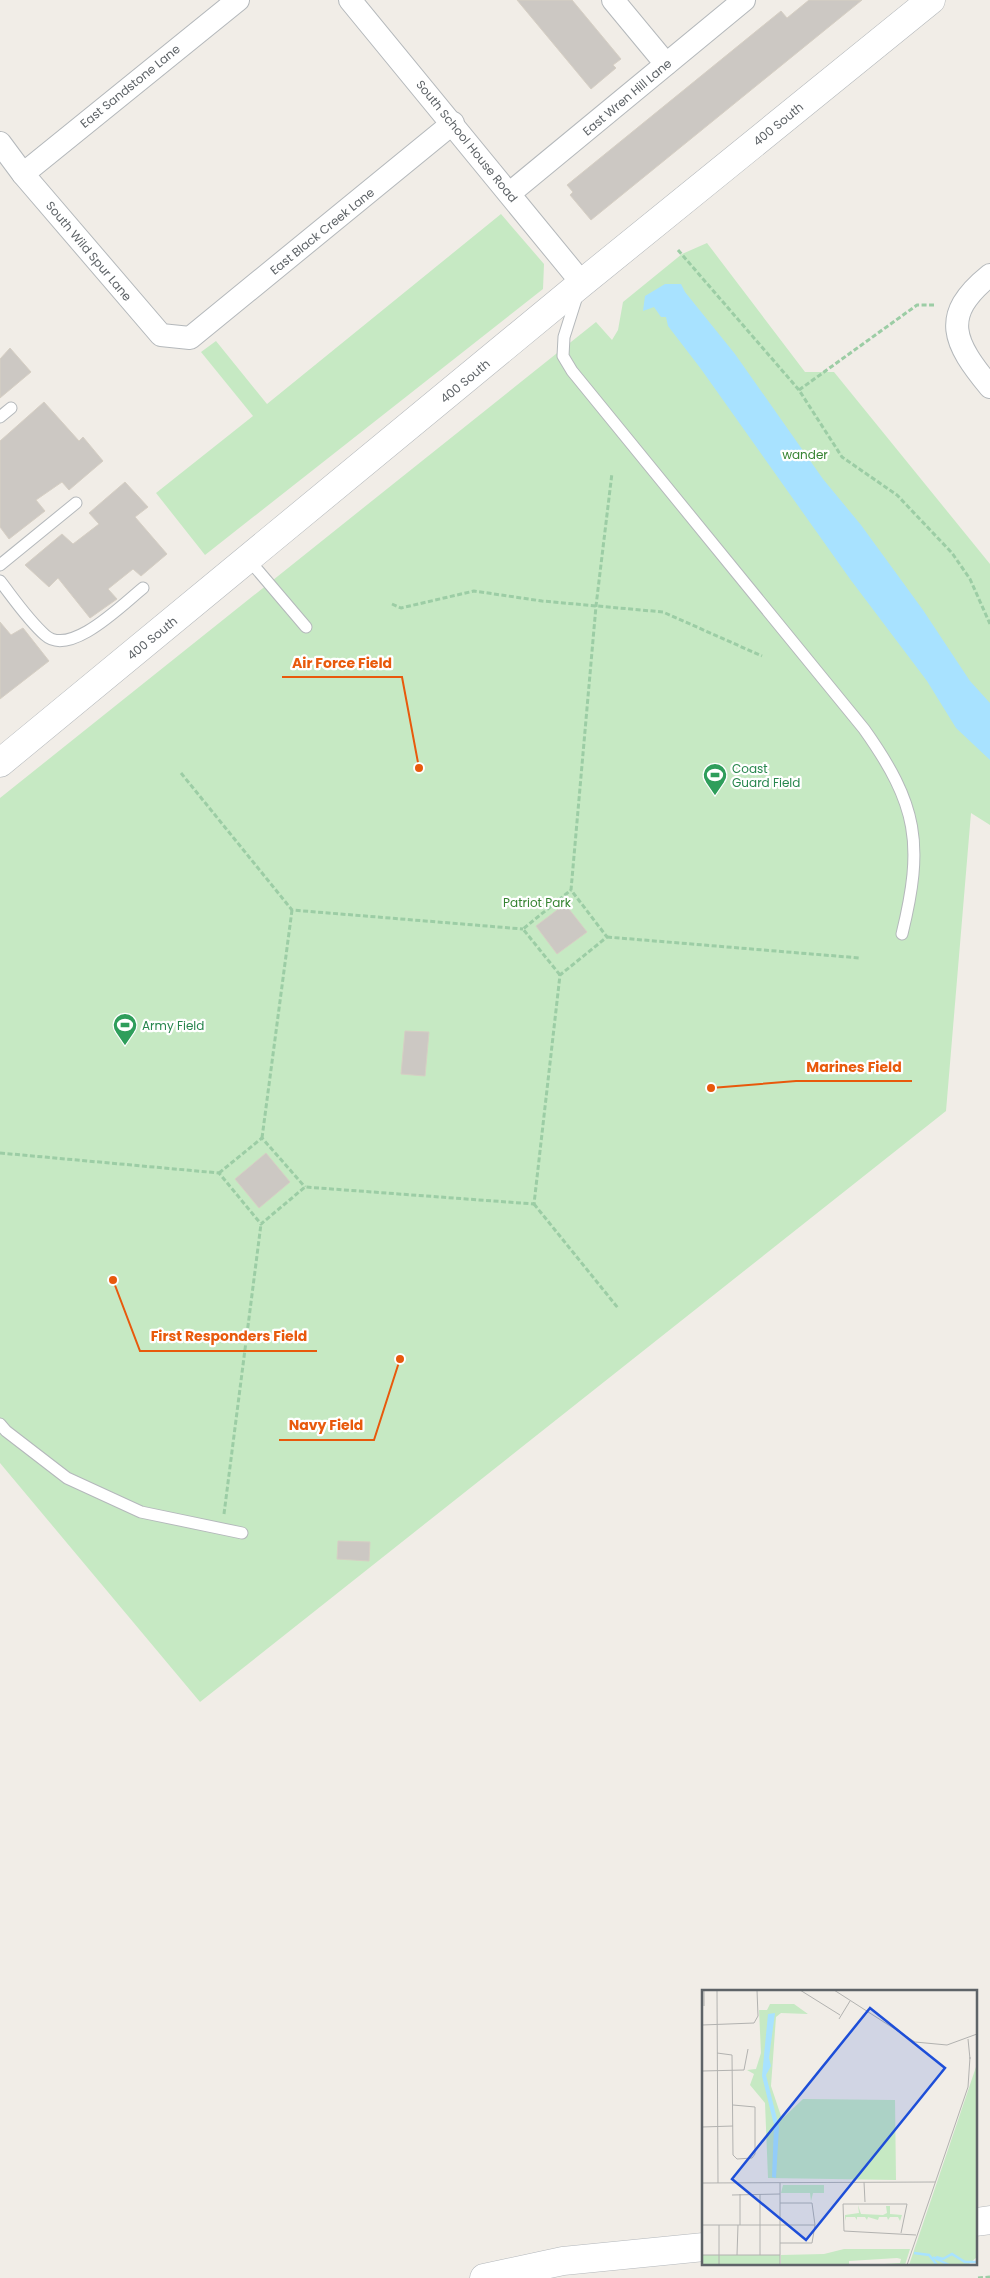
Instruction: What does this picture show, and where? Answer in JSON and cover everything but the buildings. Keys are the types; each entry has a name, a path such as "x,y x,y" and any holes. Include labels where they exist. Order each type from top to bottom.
{"street":[{"name":"East Sandstone Lane","path":"23,174 238,0"},
{"name":"South School House Road","path":"350,0 582,283"},
{"path":"613,0 666,64"},
{"name":"East Wren Hill Lane","path":"510,193 744,0"},
{"name":"400 South","path":"0,763 582,283 931,0"},
{"name":"East Black Creek Lane","path":"190,338 452,123"},
{"name":"South Wild Spur Lane","path":"0,143 23,174 161,335 190,338"},
{"path":"990,275 970,293 961,308 957,326 958,336 966,357 990,387"},
{"path":"484,2278 563,2261 702,2247"}],"lane":[{"path":"582,283 566,329 563,356 590,394 864,729 884,758 902,792 912,820 915,853 911,897 902,934"},
{"path":"0,417 11,408"},
{"path":"0,565 76,503"},
{"path":"248,560 306,627"},
{"path":"0,581 46,636 64,641 82,636 143,588"},
{"path":"0,1424 68,1478 141,1512 242,1533"}],"path":[{"path":"678,250 799,390 842,457 897,495 952,553 970,579 990,624"},
{"path":"799,390 917,305 934,305"},
{"path":"607,937 571,890 596,606 612,473"},
{"path":"392,604 401,608 474,591 513,598 663,612 762,656"},
{"path":"181,773 292,910 522,929 571,890"},
{"path":"0,1153 219,1173 262,1138 292,910"},
{"path":"522,929 560,975"},
{"path":"618,1308 534,1204 560,975 607,937 860,958"},
{"path":"262,1138 305,1187"},
{"path":"219,1173 261,1224"},
{"path":"224,1510 261,1224 305,1187 534,1204"},
{"path":"978,2278 990,2277"}],"green space":[{"path":"501,214 544,264 543,289 205,555 156,493 253,416 201,352 216,341 267,404"},
{"name":"Patriot Park","path":"707,243 805,372 834,372 990,564 990,825 971,813 946,1111 200,1702 0,1463 0,798 596,322 612,340 618,330 623,302 682,254"}],"water":[{"path":"665,284 681,284 685,292 735,354 823,479 861,525 923,610 970,681 990,703 990,760 956,728 927,681 850,579 701,369 668,326 666,317 661,317 654,307 643,311 645,296"}],"place":[{"name":"Air Force Field","path":"419,768"},
{"name":"Coast Guard Field","path":"715,796"},
{"name":"Army Field","path":"125,1046"},
{"name":"Marines Field","path":"711,1088"},
{"name":"First Responders Field","path":"113,1280"},
{"name":"Navy Field","path":"400,1359"}],"park label":[{"name":"wander","path":"805,454"}]}
